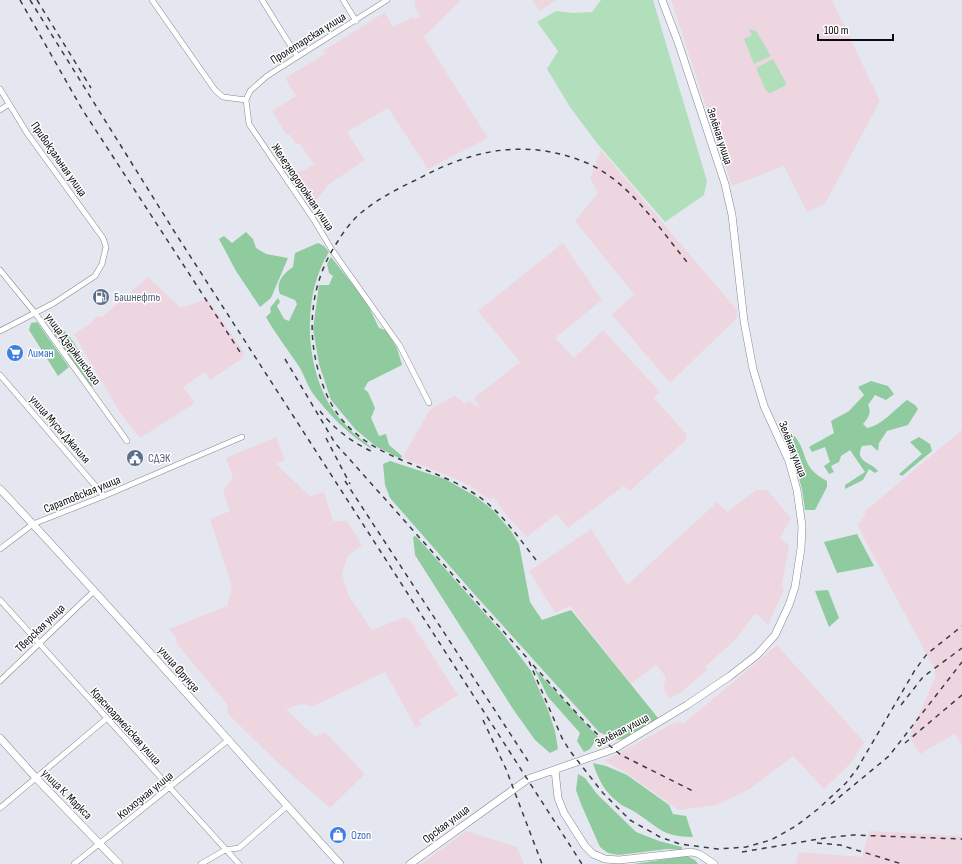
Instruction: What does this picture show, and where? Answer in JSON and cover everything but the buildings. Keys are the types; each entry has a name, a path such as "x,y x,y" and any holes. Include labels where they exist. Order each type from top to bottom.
{"street":[{"path":"152,0 215,90 223,97 246,100"},
{"path":"262,0 297,56"},
{"path":"343,0 356,21"},
{"name":"Пролетарская улица","path":"246,100 250,91 267,76 387,0"},
{"name":"Зелёная улица","path":"495,801 530,778 614,749 631,740 730,676 757,656 775,635 787,611 795,587 801,548 802,526 797,490 788,461 764,406 753,369 744,321 732,215 725,184 678,42 662,0"},
{"name":"Привокзальная улица","path":"0,89 27,132 103,238 106,247 102,264 95,276 35,314"},
{"name":"Железнодорожная улица","path":"246,100 248,124 314,220 332,250 400,346 429,403"},
{"path":"0,110 9,104"},
{"name":"улица Дзержинского","path":"0,270 35,314 127,441"},
{"path":"0,330 35,314"},
{"name":"улица Мусы Джалиля","path":"0,375 104,496"},
{"name":"Саратовская улица","path":"0,549 33,524 104,496 242,437"},
{"name":"улица Фрунзе","path":"0,489 340,864"},
{"name":"Тверская улица","path":"0,681 38,642 94,591"},
{"name":"Красноармейская улица","path":"0,600 224,850 239,864"},
{"path":"0,808 106,719"},
{"name":"улица К. Маркса","path":"0,738 36,778 119,864"},
{"name":"Колхозная улица","path":"74,864 101,844 227,741"},
{"path":"555,770 558,798 564,813 585,846 593,854 605,859 619,860 692,852 699,854 714,864"},
{"name":"Орская улица","path":"410,864 495,801"},
{"path":"201,864 224,850 239,848 287,806"}],"shaded area":[{"path":"414,0 461,0 424,37 488,138 428,169 388,108 347,132 365,160 328,185 311,207 288,174 307,169 314,164 300,144 296,144 290,135 286,134 272,111 296,96 285,78 325,54 323,51 385,12 393,27 413,17 414,19 420,16 414,5 416,3"},
{"path":"532,0 556,0 540,11"},
{"path":"671,0 832,0 880,101 825,204 807,212 784,166 732,186"},
{"path":"601,150 737,310 737,318 670,383 612,315 634,294 575,221 598,193 590,178"},
{"path":"563,243 602,300 555,338 574,358 603,330 660,392 654,398 687,435 686,440 630,491 624,486 568,528 557,514 527,537 507,516 494,498 490,500 472,487 454,478 405,459 403,456 430,410 455,395 465,404 469,401 480,408 474,398 520,362 478,311"},
{"path":"148,277 181,308 207,299 244,352 243,358 210,380 205,372 183,387 195,403 140,438 120,413 74,334 93,322 98,316 102,317"},
{"path":"962,430 962,745 955,734 920,754 909,736 935,678 935,670 857,525 866,515 864,512"},
{"path":"276,437 285,460 276,464 310,496 324,492 333,521 347,521 362,545 348,556 342,573 348,595 372,630 405,617 409,619 458,695 419,720 422,725 416,728 385,672 311,707 301,704 286,709 315,737 325,732 365,774 330,808 278,763 228,714 227,704 177,644 176,637 169,629 227,606 232,587 210,519 230,511 223,491 233,478 226,458"},
{"path":"756,490 767,490 791,518 780,538 789,546 782,585 784,590 768,625 758,615 754,615 737,638 705,667 707,670 680,693 669,698 663,688 666,677 656,665 631,684 570,606 555,613 529,571 591,529 627,585 717,502 727,512"},
{"path":"777,645 864,742 851,763 824,789 793,756 750,789 717,805 678,810 625,772 604,761 676,722 684,723"},
{"path":"466,831 517,847 524,864 421,864"},
{"path":"869,831 962,836 962,864 796,864 799,852 862,857"}],"green space":[{"path":"601,0 653,0 707,181 704,195 665,222 596,142 570,107 547,69 558,51 537,22 556,11 573,13 592,12"},
{"path":"749,29 756,31 771,56 754,64 744,39 752,35"},
{"path":"773,59 786,83 785,86 770,93 766,91 756,68"},
{"path":"246,232 253,239 256,248 266,254 288,258 271,298 260,307 236,271 219,239 224,236 232,243"},
{"path":"318,243 324,246 329,252 320,270 314,290 310,312 312,356 317,377 325,397 336,414 351,431 372,449 348,432 320,403 310,389 300,368 266,317 271,312 270,308 278,298 280,302 277,306 284,319 289,321 297,304 295,300 280,294 279,286 281,278 293,267 295,253"},
{"path":"331,257 366,301 379,328 386,330 397,348 402,365 368,382 364,389 368,392 375,408 371,418 379,436 386,434 389,445 402,456 401,459 377,447 356,430 331,400 319,364 313,329 319,285 329,285 333,276 329,273 327,264"},
{"path":"37,322 69,367 58,376 29,330 31,323"},
{"path":"59,327 69,336 98,383 91,387 54,337 52,330"},
{"path":"871,381 888,386 894,394 886,400 875,395 868,405 868,417 863,424 867,428 883,421 907,400 918,409 908,425 887,431 879,443 878,451 871,445 862,446 860,455 862,459 878,471 875,473 869,469 863,480 845,489 845,485 865,472 850,450 841,456 839,462 831,466 834,472 829,474 824,466 830,462 825,447 812,452 809,447 834,433 831,421 849,411 864,395 858,387"},
{"path":"793,434 802,448 808,465 812,470 827,481 827,487 815,510 805,510 802,489 788,439"},
{"path":"919,437 930,444 932,451 902,476 899,474 922,454 910,442"},
{"path":"390,461 445,479 475,496 493,510 511,531 519,544 530,602 542,620 571,610 658,718 627,738 617,740 599,732 390,498 385,485 383,464"},
{"path":"857,534 874,566 837,573 824,542"},
{"path":"416,536 503,634 531,671 548,710 555,731 558,749 550,753 535,740 513,709 415,555 413,537"},
{"path":"828,590 839,618 829,627 815,591"},
{"path":"534,668 598,737 590,749 584,752 577,741 580,733 548,697"},
{"path":"593,763 606,766 627,775 669,805 673,814 686,816 693,837 668,834 636,812 621,805 606,790 597,775"},
{"path":"578,774 585,778 597,794 636,832 659,841 682,847 682,850 668,849 618,855 608,853 600,847 581,804 576,790"},
{"path":"687,856 695,860 698,864 633,864"}],"railway":[{"path":"20,0 82,109 240,352"},
{"path":"30,0 174,231 582,864"},
{"path":"37,0 91,88"},
{"path":"536,560 508,524 484,500 455,483 392,456 372,445 354,432 338,415 326,393 319,374 312,335 312,316 315,296 320,277 328,259 343,233 355,218 375,202 389,194 459,160 501,150 522,149 565,155 587,163 602,171 630,193 654,220 687,262"},
{"path":"285,359 335,443 528,659 562,738 570,751 603,793 630,820 660,837 680,844 718,849 746,847 771,840 796,826 818,809 846,783 857,769 915,670 927,654 962,626"},
{"path":"320,411 344,434 373,452"},
{"path":"326,438 350,484"},
{"path":"345,481 528,761"},
{"path":"901,705 923,677 962,648"},
{"path":"831,804 889,756 962,662"},
{"path":"533,665 586,723 621,755 695,792"},
{"path":"905,743 962,695"},
{"path":"483,720 506,769 542,864"},
{"path":"742,852 825,838 853,835 962,839"},
{"path":"817,843 840,845 902,864"}],"place":[{"name":"Башнефть","path":"101,297"},
{"name":"Лиман","path":"15,353"},
{"name":"СДЭК","path":"135,458"},
{"name":"Ozon","path":"338,835"}]}
